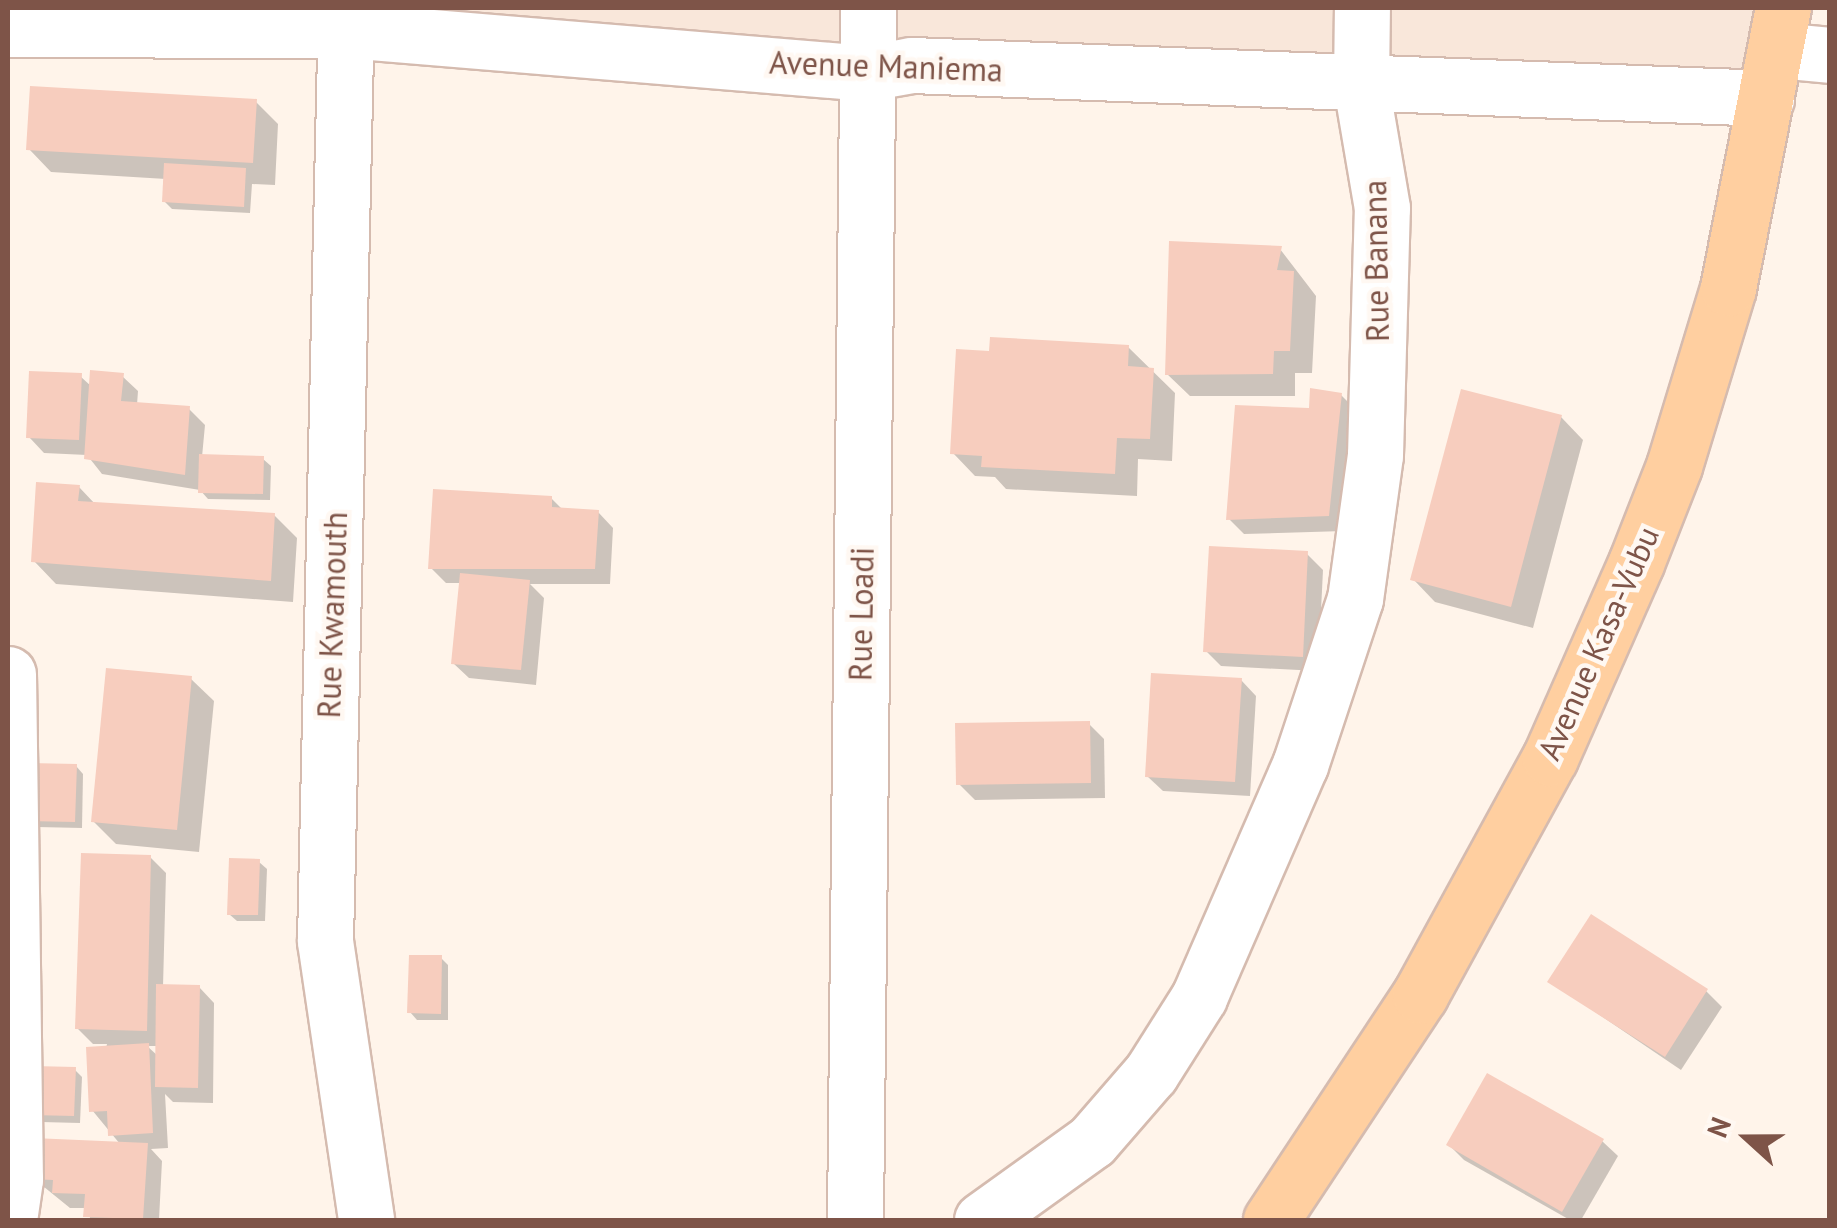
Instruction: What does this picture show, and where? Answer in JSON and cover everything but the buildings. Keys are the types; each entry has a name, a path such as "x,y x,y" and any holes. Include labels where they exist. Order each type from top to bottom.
{"main road":[{"name":"Avenue Kasa-Vubu","path":"1272,1220 1420,996 1550,758 1599,650 1674,466 1728,288 1789,52"}],"street":[{"name":"Rue Loadi","path":"855,1220 868,8"},
{"name":"Rue Banana","path":"982,1220 1092,1141 1151,1073 1200,997 1300,766 1355,599 1375,455 1382,208 1360,85 1362,8"},
{"name":"Avenue Maniema","path":"8,29 347,19 866,72 912,65 1360,85 1789,52"},
{"name":"Rue Kwamouth","path":"347,19 325,941 366,1220"},
{"path":"8,674 16,1179 8,1220"}],"shaded area":[{"path":"8,8 1783,8 1766,98"}]}
